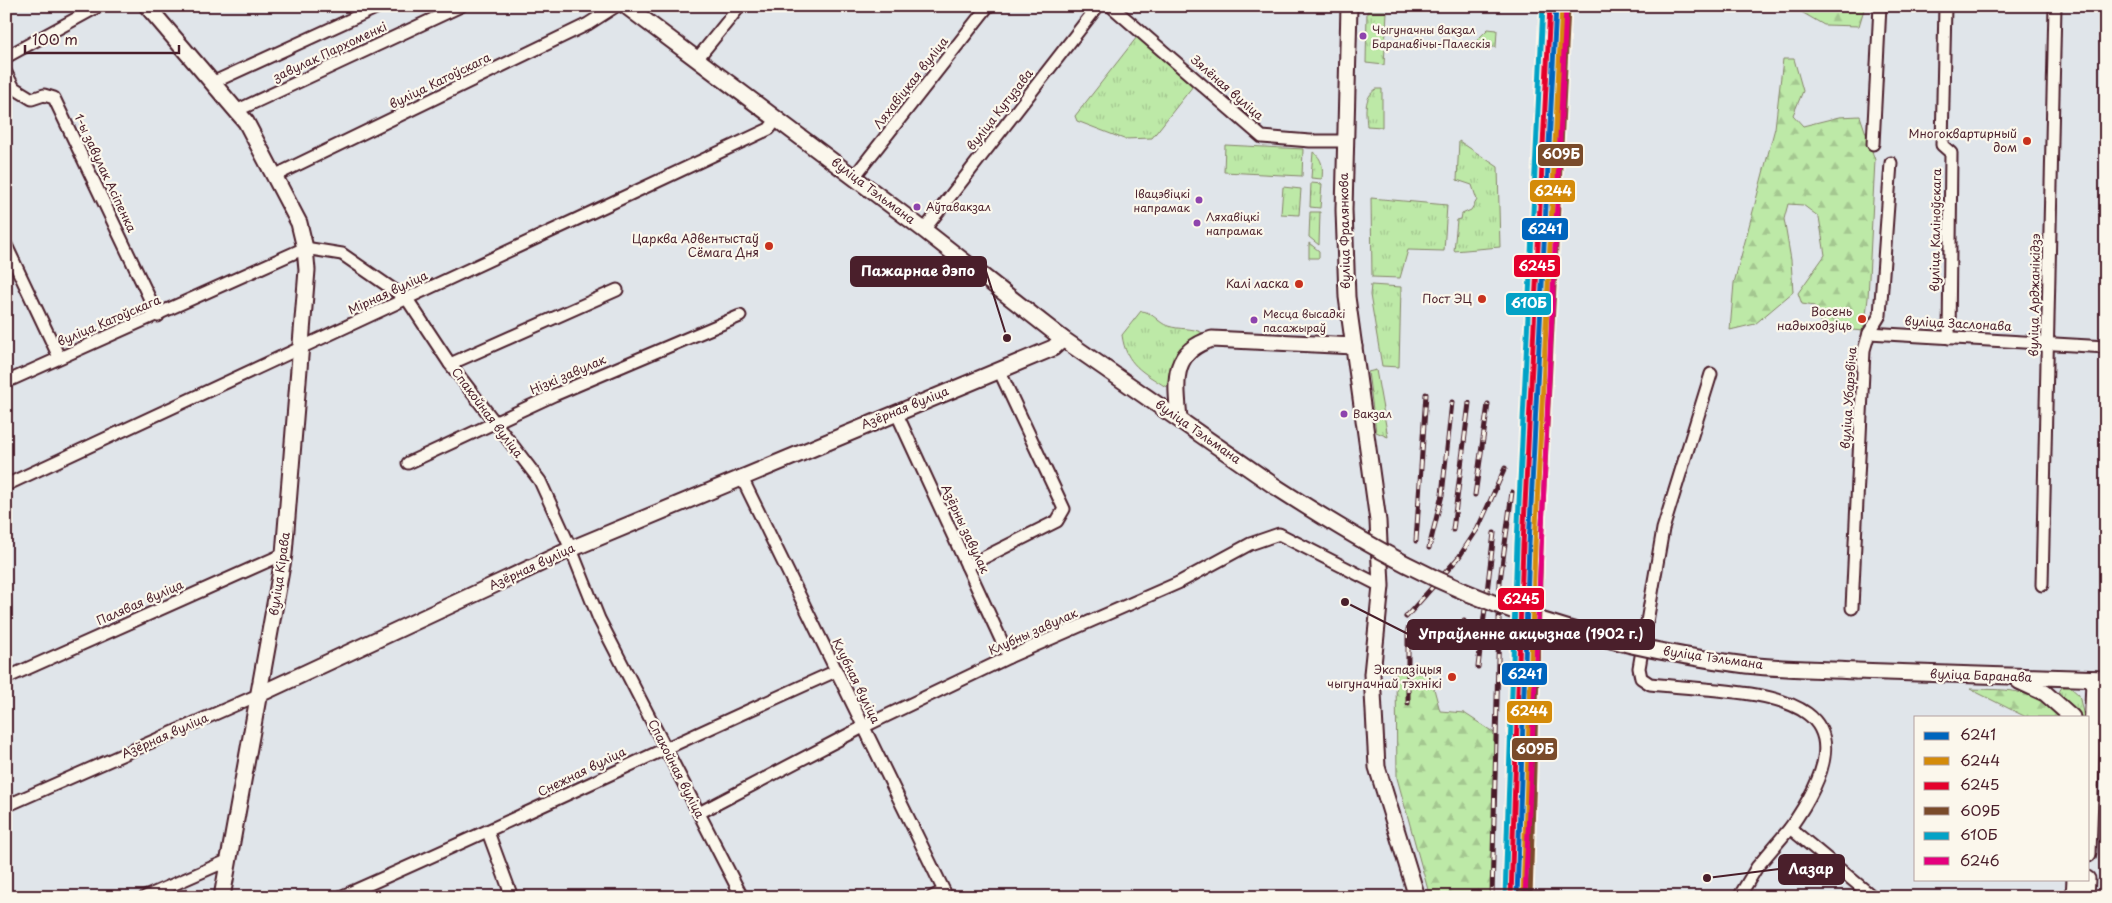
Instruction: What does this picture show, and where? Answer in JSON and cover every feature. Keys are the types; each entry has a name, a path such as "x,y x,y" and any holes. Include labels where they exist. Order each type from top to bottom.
{"main road":[{"path":"147,6 238,110 299,223 305,248"},
{"name":"вуліца Тэльмана","path":"626,6 924,230 1062,339 1182,420 1276,487 1345,531 1406,565 1467,593 1528,616 1596,637 1668,652 1747,665 1856,671"},
{"name":"вуліца Фралянкова","path":"1348,6 1344,141 1347,297 1378,521 1381,586 1372,674 1377,767 1417,897"},
{"name":"вуліца Кірава","path":"222,897 284,554 307,270 305,248"},
{"name":"Азёрная вуліца","path":"260,694 571,548 1053,348 1062,339"},
{"path":"1182,420 1177,374 1180,363 1191,349 1200,343 1212,339 1354,346"},
{"name":"вуліца Баранава","path":"1856,671 2100,679"},
{"path":"2004,677 2031,685 2045,693 2071,716"},
{"path":"2090,825 2100,679"},
{"path":"2074,897 2075,880"},
{"path":"2086,897 2087,880"}],"street":[{"path":"6,57 99,6"},
{"path":"214,82 380,6"},
{"name":"завулак Пархоменкі","path":"238,110 461,6"},
{"name":"вуліца Катоўскага","path":"274,176 588,24 616,6"},
{"path":"697,60 740,6"},
{"name":"Ляхавіцкая вуліца","path":"854,177 988,6"},
{"name":"вуліца Кутузава","path":"924,230 1098,6"},
{"name":"Зялёная вуліца","path":"1111,6 1262,137 1310,141 1344,141"},
{"path":"1873,144 1880,6"},
{"name":"вуліца Каліноўскага","path":"1945,6 1942,145 1951,153 1949,338"},
{"name":"вуліца Арджанікідзэ","path":"2042,585 2056,6"},
{"name":"1-ы завулак Асіпенка","path":"6,73 14,88 32,100 44,95 54,98 158,316"},
{"name":"Мірная вуліца","path":"6,485 300,351 769,129 777,119"},
{"name":"вуліца Убарэвіча","path":"1852,608 1864,350 1869,333 1880,315 1891,163"},
{"path":"6,245 59,357"},
{"name":"вуліца Катоўскага","path":"6,382 59,357 158,316 305,248"},
{"name":"Спакойная вуліца","path":"305,248 342,254 408,300 450,364 493,423 540,481 571,548 599,619 742,897"},
{"path":"6,274 17,269"},
{"path":"450,364 617,290"},
{"name":"Нізкі завулак","path":"408,463 493,423 740,316"},
{"name":"вуліца Заслонава","path":"1869,333 2106,346"},
{"path":"967,566 1057,521 1064,509 999,370"},
{"path":"1711,374 1663,529 1639,668 1641,678 1650,684 1768,696 1799,706 1814,719 1822,730 1826,744 1822,765 1808,803 1790,828 1757,867 1739,897"},
{"name":"Азёрны завулак","path":"896,412 1009,658"},
{"name":"Клубная вуліца","path":"741,476 945,894"},
{"name":"Клубны завулак","path":"699,813 863,727 1009,658 1178,583 1250,544 1279,534 1381,586"},
{"name":"Палявая вуліца","path":"6,678 284,554"},
{"name":"Снежная вуліца","path":"340,897 488,832 664,748 836,671"},
{"name":"Азёрная вуліца","path":"6,806 260,694"},
{"path":"1790,828 1873,897"},
{"path":"488,832 512,897"},
{"path":"145,897 229,860"},
{"path":"932,897 945,894"}],"green space":[{"path":"1791,6 1865,6 1859,26 1824,25"},
{"path":"1367,11 1385,11 1387,13 1384,65 1366,63"},
{"path":"1488,29 1497,30 1496,47 1475,47 1475,42"},
{"path":"1137,37 1193,86 1152,138 1124,139 1077,121 1075,116"},
{"path":"1783,59 1794,59 1803,91 1793,115 1803,126 1839,117 1860,116 1875,160 1868,298 1864,331 1828,328 1818,319 1814,306 1802,304 1798,293 1825,255 1819,217 1803,205 1788,204 1784,219 1791,260 1793,292 1755,324 1730,330 1734,283 1775,128"},
{"path":"1376,89 1382,89 1382,127 1367,126 1367,101"},
{"path":"1459,141 1498,167 1500,247 1454,251 1457,220 1461,219 1462,214 1471,210 1477,200 1472,185 1457,180"},
{"path":"1225,145 1303,149 1302,176 1224,172"},
{"path":"1313,152 1322,164 1322,179 1311,178"},
{"path":"1311,183 1322,184 1320,208 1310,207"},
{"path":"1283,187 1301,189 1299,215 1281,214"},
{"path":"1371,198 1447,205 1444,251 1408,250 1400,278 1372,277"},
{"path":"1310,212 1320,212 1319,245 1309,237"},
{"path":"1309,243 1319,251 1319,258 1309,258"},
{"path":"1371,285 1401,287 1399,367 1382,366 1370,295"},
{"path":"1141,311 1148,313 1168,326 1203,333 1194,340 1166,387 1137,367 1127,354 1124,345 1122,335"},
{"path":"1376,370 1388,437 1376,432 1368,372"},
{"path":"1396,672 1430,674 1440,711 1464,713 1496,734 1492,897 1430,897 1397,778"},
{"path":"2062,687 2070,687 2079,695 2084,716 2078,716 2059,692"},
{"path":"1970,689 2020,692 2041,701 2063,716 2024,716"}],"railway":[{"path":"1416,541 1426,394"},
{"path":"1429,548 1442,495 1452,402"},
{"path":"1453,530 1469,403"},
{"path":"1475,495 1488,404"},
{"path":"1406,617 1459,557 1478,528 1505,468"},
{"path":"1492,897 1500,581 1512,492"},
{"path":"1478,667 1494,533"},
{"path":"1427,641 1464,621"},
{"path":"1408,629 1408,703"}],"transit line":[{"name":"610Б","path":"1505,897 1517,544 1543,6"},
{"name":"6245","path":"1511,897 1523,545 1550,6"},
{"name":"6241","path":"1517,897 1529,545 1556,6"},
{"name":"6244","path":"1523,897 1535,545 1562,6"},
{"name":"6246","path":"1525,897 1566,7"},
{"name":"609Б","path":"1530,897 1541,546 1568,7"}],"place":[{"name":"Чыгуначны вакзал Баранавічы-Палескія","path":"1363,36"},
{"name":"Многоквартирный дом","path":"2027,141"},
{"name":"Івацэвіцкі напрамак","path":"1199,200"},
{"name":"Аўтавакзал","path":"917,207"},
{"name":"Ляхавіцкі напрамак","path":"1197,223"},
{"name":"Царква Адвентыстаў Сёмага Дня","path":"769,246"},
{"name":"Калі ласка","path":"1299,284"},
{"name":"Пост ЭЦ","path":"1482,299"},
{"name":"Восень надыходзіць","path":"1862,319"},
{"name":"Месца высадкі пасажыраў","path":"1254,320"},
{"name":"Пажарнае дэпо","path":"1007,338"},
{"name":"Вакзал","path":"1344,414"},
{"name":"Упраўленне акцызнае (1902 г.)","path":"1345,602"},
{"name":"Экспазіцыя чыгуначнай тэхнікі","path":"1452,677"},
{"name":"Лазар","path":"1707,878"}]}
